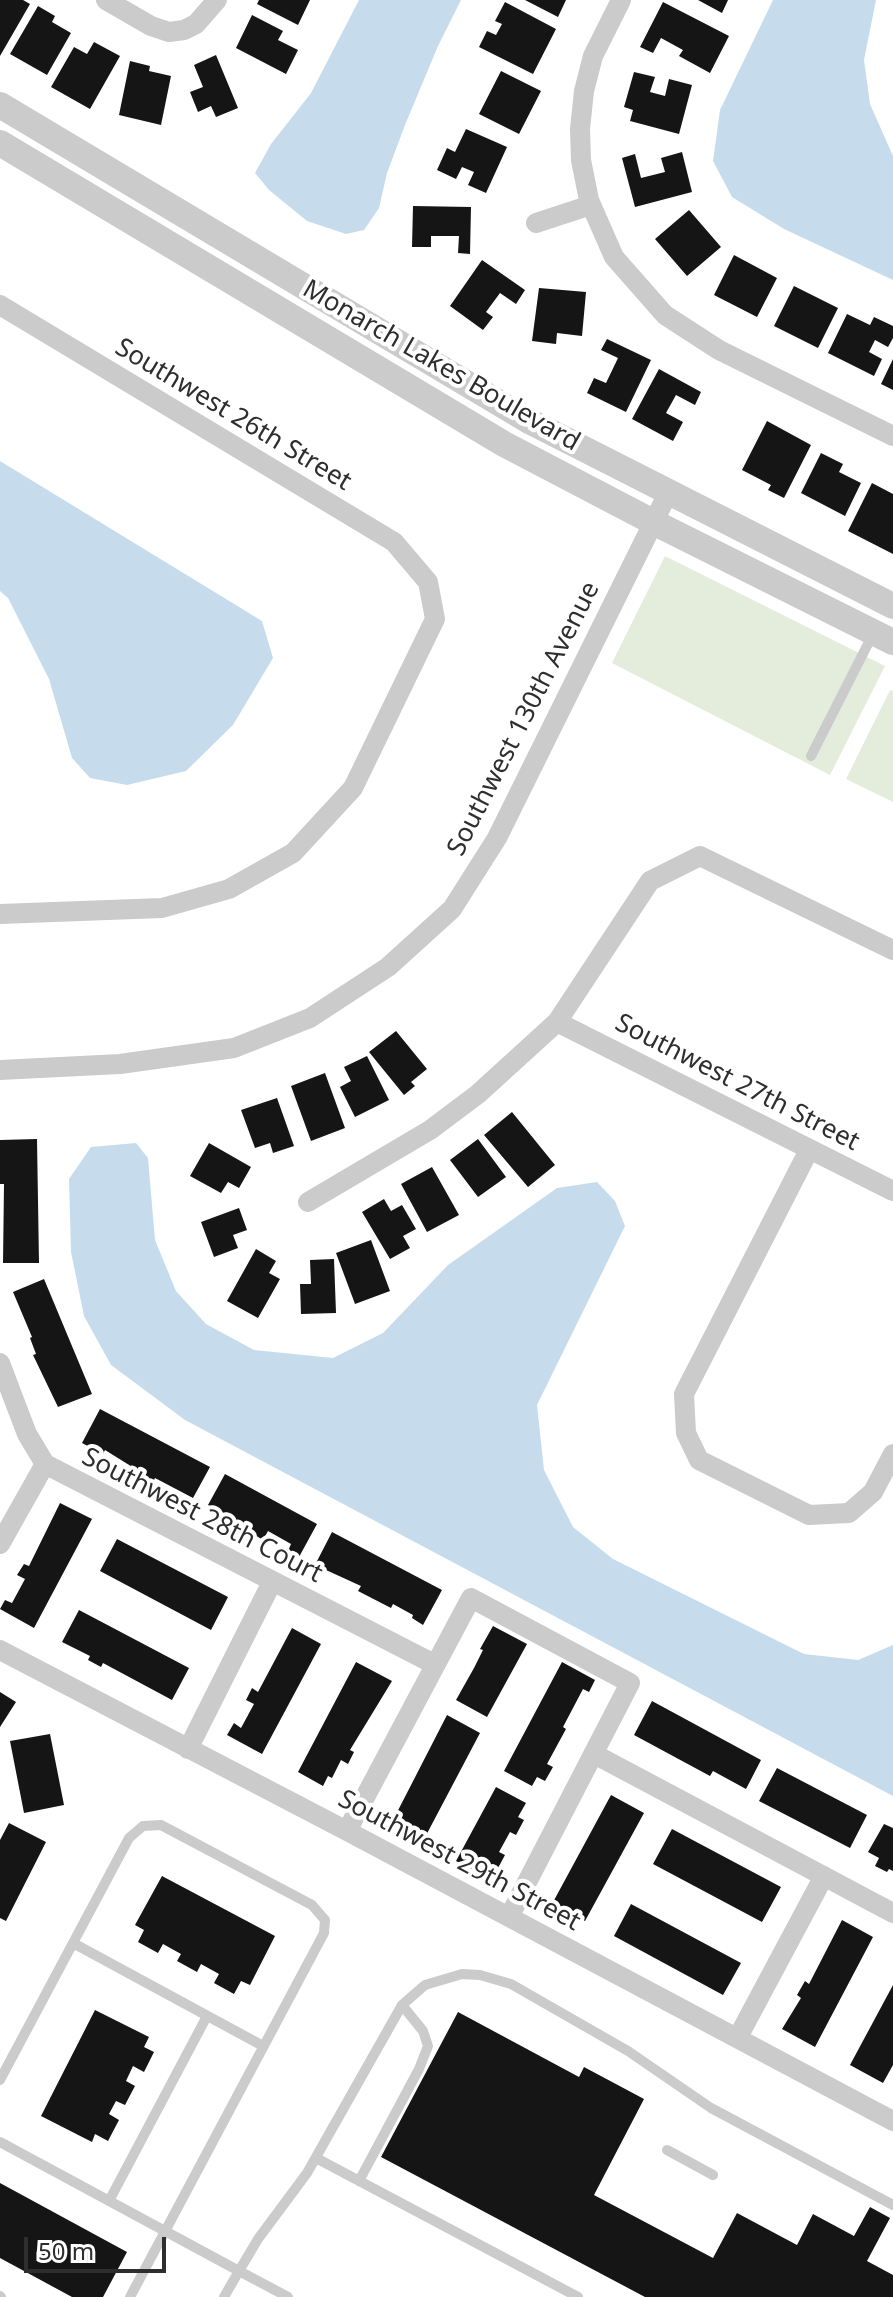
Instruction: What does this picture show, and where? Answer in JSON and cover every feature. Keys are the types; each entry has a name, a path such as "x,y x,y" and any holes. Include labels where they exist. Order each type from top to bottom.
{"street":[{"path":"106,0 151,26 169,32 196,24 217,0"},
{"path":"621,0 593,56 584,91 581,160 591,205 614,257 665,315 719,350 893,436"},
{"name":"Monarch Lakes Boulevard","path":"0,105 531,422 893,606"},
{"name":"Monarch Lakes Boulevard","path":"0,143 504,444 883,637"},
{"path":"536,223 591,205"},
{"name":"Southwest 26th Street","path":"0,305 394,542 428,582 435,619 353,788 293,853 229,889 162,908 0,914"},
{"name":"Southwest 130th Avenue","path":"0,1070 120,1064 234,1048 310,1018 388,967 452,909 497,838 668,493"},
{"path":"308,1202 430,1130 478,1094 557,1022 650,881 700,856 893,950"},
{"name":"Southwest 27th Street","path":"557,1022 893,1191"},
{"path":"809,1150 684,1394 686,1433 699,1460 809,1515 849,1513 873,1492 893,1454"},
{"name":"Southwest 28th Court","path":"0,1363 27,1434 45,1464 434,1664"},
{"path":"0,1544 45,1464"},
{"path":"188,1749 272,1582"},
{"path":"347,1831 471,1598 630,1683 509,1917"},
{"name":"Southwest 29th Street","path":"0,1650 893,2121"},
{"path":"594,1754 893,1913"},
{"path":"738,2037 824,1876"}],"lane":[{"path":"811,756 883,637"},
{"path":"0,2080 129,1838 143,1826 161,1825 312,1905 325,1920 324,1933 130,2297"},
{"path":"73,1943 263,2046"},
{"path":"224,2297 316,2158 402,2005 425,1985 449,1977 480,1975 511,1984 628,2051 711,2108 893,2205"},
{"path":"359,2181 419,2069 428,2046 423,2031 402,2005"},
{"path":"109,2201 207,2016"},
{"path":"0,2142 288,2297"},
{"path":"667,2150 713,2175"},
{"path":"316,2158 578,2297"}],"green space":[{"path":"665,556 885,666 830,775 612,663"},
{"path":"890,690 893,691 893,802 846,779"}],"water":[{"path":"359,0 461,0 405,125 387,173 379,208 364,230 346,234 307,221 269,190 255,173 271,144 311,93"},
{"path":"773,0 876,0 864,60 870,104 893,156 893,280 784,229 732,197 713,161 720,110"},
{"path":"0,461 262,621 273,658 233,725 186,771 127,785 90,778 72,758 49,679 8,598 0,591"},
{"path":"136,1143 148,1158 155,1240 176,1291 206,1324 254,1350 333,1358 383,1333 448,1265 557,1188 597,1182 615,1201 625,1226 537,1405 544,1470 573,1527 613,1559 804,1654 858,1660 893,1645 893,1796 185,1420 111,1365 84,1316 71,1252 69,1179 91,1147"}],"building":[{"path":"0,0 23,0 30,4 0,56"},
{"path":"259,0 310,0 298,25 257,4"},
{"path":"525,0 566,0 558,17"},
{"path":"698,0 728,0 722,13"},
{"path":"505,2 556,29 533,74 479,47 487,31 496,35 502,24 495,21"},
{"path":"663,2 729,36 710,73 679,56 683,50 661,38 653,53 640,47"},
{"path":"38,6 55,16 52,22 71,33 47,75 10,54"},
{"path":"252,15 283,31 278,40 298,50 286,74 236,48"},
{"path":"94,42 120,56 90,109 51,87 74,47 87,54"},
{"path":"216,55 238,108 216,117 211,106 198,112 190,92 203,87 194,65"},
{"path":"130,61 150,66 149,71 171,76 161,125 119,115"},
{"path":"501,71 541,91 519,134 479,114"},
{"path":"634,72 655,77 650,92 665,96 669,79 692,85 679,134 630,121 633,110 624,107"},
{"path":"466,129 507,147 486,193 468,185 474,172 462,167 456,179 437,170 447,148 455,152"},
{"path":"682,152 692,192 635,207 622,158 635,154 641,178 665,172 661,158"},
{"path":"413,206 471,207 470,254 458,253 459,236 431,236 431,247 412,247"},
{"path":"689,210 721,247 687,276 655,239"},
{"path":"734,255 777,278 757,317 714,295"},
{"path":"482,260 525,290 516,304 500,293 486,312 493,317 483,330 450,306"},
{"path":"794,286 838,308 818,348 774,326"},
{"path":"539,288 586,292 582,336 557,333 556,344 532,341"},
{"path":"847,314 870,325 874,317 893,326 893,338 888,347 875,340 869,352 882,359 874,376 828,353"},
{"path":"607,339 651,360 626,412 587,393 594,378 606,383 618,358 601,350"},
{"path":"893,359 893,390 881,384"},
{"path":"659,369 701,392 695,405 676,395 666,413 683,422 673,441 632,419"},
{"path":"767,421 811,445 784,498 768,490 771,485 742,470"},
{"path":"821,453 843,464 839,472 861,483 845,516 801,493"},
{"path":"872,483 893,494 893,554 848,531"},
{"path":"396,1031 427,1069 411,1082 415,1086 404,1095 369,1052"},
{"path":"367,1056 389,1100 355,1117 340,1087 351,1081 344,1067"},
{"path":"325,1073 345,1128 311,1141 291,1086"},
{"path":"277,1098 294,1146 273,1153 270,1143 255,1148 241,1110"},
{"path":"512,1112 555,1165 528,1187 484,1135"},
{"path":"37,1139 39,1263 3,1263 4,1184 0,1184 0,1140"},
{"path":"478,1139 506,1177 478,1197 450,1160"},
{"path":"209,1143 251,1167 239,1188 228,1182 221,1193 190,1176"},
{"path":"432,1167 459,1215 427,1232 401,1184"},
{"path":"384,1199 391,1211 402,1205 416,1229 403,1236 410,1248 390,1259 362,1212"},
{"path":"239,1208 247,1230 233,1235 238,1248 214,1257 201,1222"},
{"path":"371,1240 390,1291 355,1304 336,1253"},
{"path":"256,1249 276,1261 269,1273 280,1279 258,1318 227,1301"},
{"path":"334,1259 336,1313 301,1314 300,1284 311,1284 310,1260"},
{"path":"44,1279 92,1394 58,1407 33,1355 36,1354 32,1337 13,1292"},
{"path":"100,1409 210,1467 193,1498 155,1478 145,1498 132,1491 142,1473 105,1450 103,1454 82,1443"},
{"path":"225,1474 317,1524 299,1557 288,1551 291,1544 268,1531 263,1540 232,1521 233,1518 208,1505"},
{"path":"60,1503 92,1519 34,1628 0,1609 5,1600 12,1603 25,1579 17,1575 24,1564 29,1566"},
{"path":"332,1532 442,1590 423,1625 412,1618 413,1615 393,1604 391,1608 358,1591 361,1586 315,1565"},
{"path":"117,1539 228,1597 211,1630 100,1571"},
{"path":"79,1610 189,1668 172,1700 103,1663 101,1667 88,1660 90,1656 62,1642"},
{"path":"493,1626 527,1644 487,1717 456,1700"},
{"path":"292,1628 321,1644 262,1754 227,1735 234,1723 241,1728 254,1704 246,1700 252,1688 258,1692"},
{"path":"356,1662 392,1681 350,1750 354,1752 348,1764 341,1760 332,1778 328,1776 323,1786 298,1772"},
{"path":"562,1662 595,1680 589,1692 583,1689 563,1727 566,1729 547,1764 553,1767 545,1781 537,1777 532,1786 504,1771"},
{"path":"0,1692 16,1702 0,1727"},
{"path":"652,1701 761,1760 746,1789 713,1771 710,1776 634,1735"},
{"path":"447,1715 480,1733 422,1843 390,1826"},
{"path":"50,1734 64,1805 24,1813 10,1741"},
{"path":"777,1768 867,1815 850,1848 759,1801"},
{"path":"496,1787 526,1803 518,1817 524,1820 516,1835 510,1832 499,1852 505,1855 497,1870 490,1866 484,1876 456,1861"},
{"path":"611,1795 644,1813 585,1921 552,1904"},
{"path":"9,1823 46,1842 6,1921 0,1918 0,1840"},
{"path":"884,1824 893,1828 893,1871 889,1869 887,1872 875,1866 879,1858 868,1852"},
{"path":"672,1829 781,1887 762,1922 653,1864"},
{"path":"162,1876 275,1936 250,1985 241,1981 234,1994 214,1983 219,1974 201,1964 197,1972 177,1961 181,1954 163,1944 158,1953 138,1942 144,1930 135,1925"},
{"path":"631,1904 741,1963 723,1995 614,1936"},
{"path":"842,1920 873,1937 815,2047 782,2029 801,1998 797,1995 805,1981 809,1984"},
{"path":"893,1985 893,2065 883,2083 850,2065"},
{"path":"95,2010 149,2037 144,2047 154,2052 144,2072 133,2066 126,2081 135,2086 125,2105 116,2101 109,2114 119,2120 108,2141 95,2134 92,2142 41,2116"},
{"path":"458,2012 579,2077 584,2067 644,2099 594,2195 713,2258 737,2213 797,2245 813,2214 854,2236 870,2207 890,2218 867,2261 893,2275 893,2297 645,2297 381,2157"},
{"path":"0,2183 127,2252 103,2297 72,2297 0,2258"}]}
